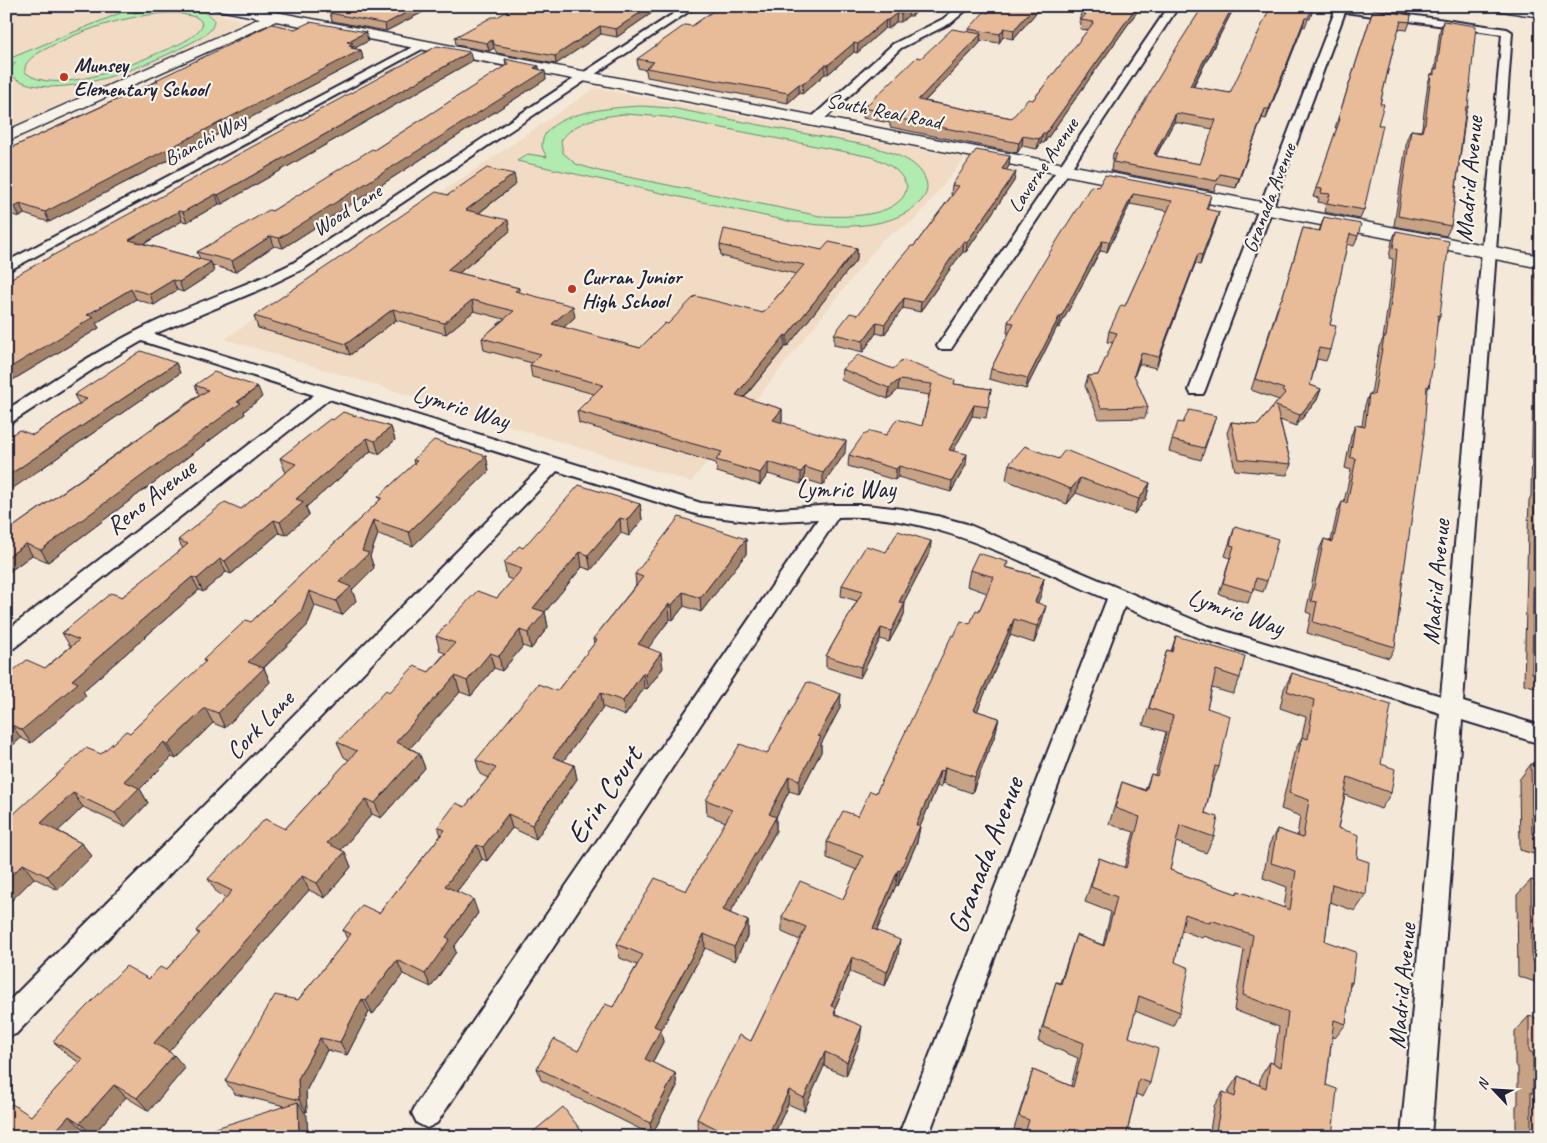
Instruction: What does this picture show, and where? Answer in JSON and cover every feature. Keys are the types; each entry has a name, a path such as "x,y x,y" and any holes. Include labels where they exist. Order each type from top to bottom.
{"main road":[{"name":"South Real Road","path":"219,6 1541,262"},
{"path":"6,137 297,6"},
{"path":"1495,6 1541,13"}],"street":[{"name":"Wood Lane","path":"6,418 140,335 181,316 248,291 298,266 692,6"},
{"path":"815,121 897,46 947,21 966,6"},
{"name":"Laverne Avenue","path":"945,346 1174,6"},
{"path":"1322,6 1341,8"},
{"name":"Madrid Avenue","path":"1341,8 1507,32 1416,1137"},
{"name":"Granada Avenue","path":"1197,390 1341,8"},
{"name":"Bianchi Way","path":"6,268 422,45"},
{"name":"Lymric Way","path":"140,335 699,509 733,515 772,516 833,511 866,511 901,514 929,520 960,529 1201,631 1541,734"},
{"name":"Reno Avenue","path":"6,642 327,393"},
{"name":"Cork Lane","path":"6,1024 554,464"},
{"name":"Erin Court","path":"427,1113 833,511"},
{"name":"Granada Avenue","path":"913,1137 1118,596"}],"shaded area":[{"name":"Munsey Elementary School","path":"6,6 186,6 237,19 242,22 237,26 6,129"},
{"name":"Curran Junior High School","path":"595,88 965,158 915,220 883,239 691,482 225,339"}],"green space":[{"path":"137,6 148,6 134,13 176,7 197,9 214,19 212,28 208,32 182,48 134,69 79,84 53,87 30,84 12,76 11,69 16,62 6,66 6,60","holes":["177,13 196,17 201,21 202,26 189,39 131,65 92,77 72,80 54,81 38,79 25,72 26,64 35,55 68,38 103,25 140,16 159,14"]},
{"path":"631,107 671,108 870,146 903,158 917,167 926,181 927,191 920,202 908,211 885,221 847,226 818,225 792,222 517,161 528,154 547,157 542,147 545,135 554,126 567,118 600,110","holes":["626,114 666,117 872,157 897,171 907,186 903,197 896,204 876,213 852,216 820,216 599,171 576,164 563,153 561,141 574,128 590,120"]}],"building":[{"path":"344,6 419,6 385,24 330,13"},
{"path":"516,6 650,6 616,29 600,26 555,56 495,45 492,40 487,43 455,37"},
{"path":"720,6 915,6 913,8 909,7 901,14 897,13 886,20 858,44 854,43 803,84 799,84 788,93 646,68 654,62 637,59 685,25 692,26"},
{"path":"1004,6 1035,6 1014,30 1004,28 1000,34 969,29 984,12 988,13 994,7 1002,9"},
{"path":"1086,6 1137,6 1046,133 1043,133 1039,139 1023,136 1019,143 891,117 894,114 864,108 917,57 921,58 952,29 981,34 918,100 1012,118 1028,99 1033,100 1094,22 1081,20 1086,14 1081,13"},
{"path":"1203,6 1233,6 1190,86 1230,93 1271,6 1314,6 1308,18 1305,18 1269,109 1265,109 1239,178 1220,174 1217,181 1113,162 1117,154 1113,154","holes":["1176,113 1216,120 1200,164 1156,156 1154,154"]},
{"path":"1373,10 1411,15 1410,22 1401,21 1394,45 1380,104 1384,104 1378,125 1383,125 1364,210 1327,203 1330,194 1321,193 1322,189 1316,188 1340,119 1338,119"},
{"path":"1443,21 1476,26 1468,107 1466,107 1451,226 1398,216 1411,130 1422,132 1425,124 1431,74 1434,75 1434,69 1437,69"},
{"path":"310,22 366,32 347,42 353,43 349,45 355,46 351,48 361,50 45,212 20,204 15,207 6,204 6,150 158,81 156,80 272,24 295,29"},
{"path":"437,46 470,52 218,195 216,194 183,212 179,211 129,240 211,262 179,282 173,280 150,294 131,289 87,315 94,317 6,370 6,281"},
{"path":"505,59 539,66 534,68 545,71 279,238 271,236 232,261 197,252 269,210 272,211 372,149 374,150 508,64"},
{"path":"976,150 1010,156 1002,169 1016,172 967,242 964,241 956,251 921,302 904,298 885,324 877,322 863,341 834,334 850,313 858,315 899,260 911,246 914,246 959,186 952,185"},
{"path":"487,168 514,174 466,210 508,220 447,270 519,288 515,291 573,306 552,324 640,348 665,323 668,324 695,296 763,313 804,265 720,245 724,229 822,250 829,242 857,248 787,336 785,335 736,395 782,409 773,420 846,441 823,473 805,467 801,472 768,462 760,473 716,460 722,452 577,411 603,385 530,365 541,354 482,338 514,311 472,300 444,323 393,309 346,344 254,316 436,192 448,195"},
{"path":"1105,175 1211,195 1206,209 1219,212 1202,255 1198,254 1159,357 1141,353 1134,375 1148,407 1101,408 1088,376 1098,375 1117,333 1109,331 1121,305 1125,306 1172,201 1133,194 1109,242 1102,241 1061,317 1059,317 1028,378 991,369 1014,323 1008,322 1091,186 1098,187"},
{"path":"1324,217 1361,224 1358,236 1350,234 1347,245 1330,325 1336,326 1330,350 1319,348 1310,385 1321,389 1300,415 1276,406 1291,464 1239,459 1231,422 1258,425 1285,393 1282,391 1284,389 1255,379 1303,228 1320,231"},
{"path":"1396,231 1449,241 1434,357 1429,387 1427,386 1424,433 1402,584 1395,647 1313,622 1317,602 1311,601 1324,539 1333,542 1342,502 1347,503 1356,459 1350,457 1355,425 1365,427 1369,394 1374,395 1384,337 1386,337 1394,280 1397,249 1393,248"},
{"path":"1540,265 1541,675 1532,673 1534,520 1536,488 1538,489"},
{"path":"141,351 176,363 6,477 6,438 19,430 33,435 87,399 74,395"},
{"path":"858,355 893,369 903,360 955,380 954,384 991,389 988,407 974,405 949,450 967,454 952,481 899,466 896,469 849,455 864,434 870,431 886,435 897,419 922,426 932,384 899,380 889,388 842,369"},
{"path":"214,372 258,387 237,402 241,403 41,550 26,544 6,558 6,532 208,390 195,385"},
{"path":"1189,410 1216,416 1204,448 1172,440 1178,422 1183,423"},
{"path":"343,412 391,427 375,441 367,438 296,499 304,502 280,522 274,520 225,561 220,559 197,579 192,577 72,680 78,683 22,730 12,725 6,730 6,676 27,660 45,668 79,640 62,633 111,593 122,597 188,544 178,540 225,502 241,509 296,464 280,458 330,419 333,420"},
{"path":"434,440 486,456 409,532 373,520 362,551 369,553 339,582 351,587 336,601 309,591 301,612 248,662 264,668 218,713 205,708 168,744 164,742 124,781 139,788 115,813 73,793 41,823 81,843 47,876 23,864 6,881 6,821 86,748 101,754 126,731 130,733 206,661 203,660 246,620 251,622 382,498 378,497 417,461 413,460"},
{"path":"1025,446 1058,459 1065,450 1150,483 1139,499 1080,478 1071,489 1009,464"},
{"path":"579,485 640,504 627,520 620,518 588,555 580,552 533,608 545,612 528,633 520,630 499,656 490,653 467,681 455,676 396,742 419,753 375,803 366,799 327,843 345,852 317,883 302,876 154,1043 174,1055 137,1098 114,1085 80,1123 69,1116 50,1137 6,1137 6,1111 12,1104 31,1116 83,1059 53,1041 126,966 149,979 160,967 166,970 200,933 196,931 232,891 208,879 265,819 285,829 357,751 337,742 386,690 390,692 414,666 429,672 455,643 436,636 477,591 497,598 522,569 504,563 519,546 523,548"},
{"path":"679,517 746,539 700,598 683,592 672,605 669,604 638,644 661,653 645,674 643,673 623,701 601,693 581,719 553,757 574,765 532,825 508,814 483,847 477,845 445,886 473,899 446,937 450,939 425,974 397,960 366,1001 362,999 340,1042 320,1038 298,1079 299,1100 225,1081 275,995 298,1000 351,934 343,930 362,905 379,913 445,830 438,827 456,803 465,807 496,768 476,760 538,684 557,691 597,640 593,639 643,577 635,574"},
{"path":"1235,526 1278,539 1267,581 1256,578 1253,592 1223,583 1234,546 1230,545"},
{"path":"898,531 931,541 899,602 905,603 891,631 881,628 861,667 826,656 863,591 842,585 866,546 886,552"},
{"path":"978,553 1008,562 1005,567 1044,578 1035,602 1046,606 1037,626 1014,619 974,710 999,718 975,777 945,767 944,771 940,770 916,825 920,826 900,871 898,870 873,929 900,940 887,972 852,957 831,1006 836,1008 834,1014 862,1026 847,1062 825,1052 804,1098 789,1090 767,1137 734,1137 697,1119 739,1035 751,1041 806,927 782,917 800,881 843,899 863,856 827,842 843,811 858,816 870,791 876,793 952,635 954,636 961,621 970,624 976,610 979,611 994,577 970,570"},
{"path":"1176,636 1245,656 1240,678 1216,670 1207,708 1230,716 1219,767 1215,766 1205,813 1218,817 1214,837 1180,825 1170,870 1237,894 1238,891 1290,910 1296,871 1271,863 1277,829 1303,838 1309,800 1289,793 1302,737 1308,739 1314,700 1287,691 1292,673 1391,705 1381,764 1395,769 1391,793 1348,777 1338,828 1359,835 1357,858 1369,862 1366,895 1332,884 1325,941 1356,952 1352,983 1350,982 1346,1024 1334,1020 1326,1085 1337,1089 1332,1137 1215,1137 1223,1092 1235,1097 1238,1076 1266,1088 1270,1062 1281,1067 1288,1012 1243,995 1253,935 1211,920 1210,923 1185,914 1175,962 1189,968 1180,1012 1139,996 1129,1037 1158,1049 1150,1083 1139,1079 1126,1137 1024,1137 1029,1120 1019,1116 1033,1070 1073,1087 1084,1043 1043,1027 1056,982 1061,984 1076,935 1104,946 1117,897 1091,887 1099,858 1126,868 1140,817 1115,808 1122,782 1146,791 1151,774 1157,776 1173,716 1149,708 1167,650 1172,652"},
{"path":"807,682 841,694 818,736 821,737 799,780 789,776 769,814 776,817 723,910 748,921 734,947 704,934 654,1026 661,1029 645,1059 675,1073 650,1123 537,1068 554,1039 578,1051 605,1004 613,1007 643,955 617,944 655,878 686,891 732,810 706,800 740,744 767,754"},
{"path":"1531,764 1541,766 1541,836 1532,833"},
{"path":"1531,880 1541,883 1541,964 1532,961"},
{"path":"1529,1016 1541,1020 1541,1137 1531,1137 1533,1053 1529,1051"},
{"path":"298,1102 299,1137 194,1137 194,1135"},
{"path":"563,1107 586,1137 527,1137"}],"place":[{"name":"Munsey Elementary School","path":"64,77"},
{"name":"Curran Junior High School","path":"572,289"}]}
